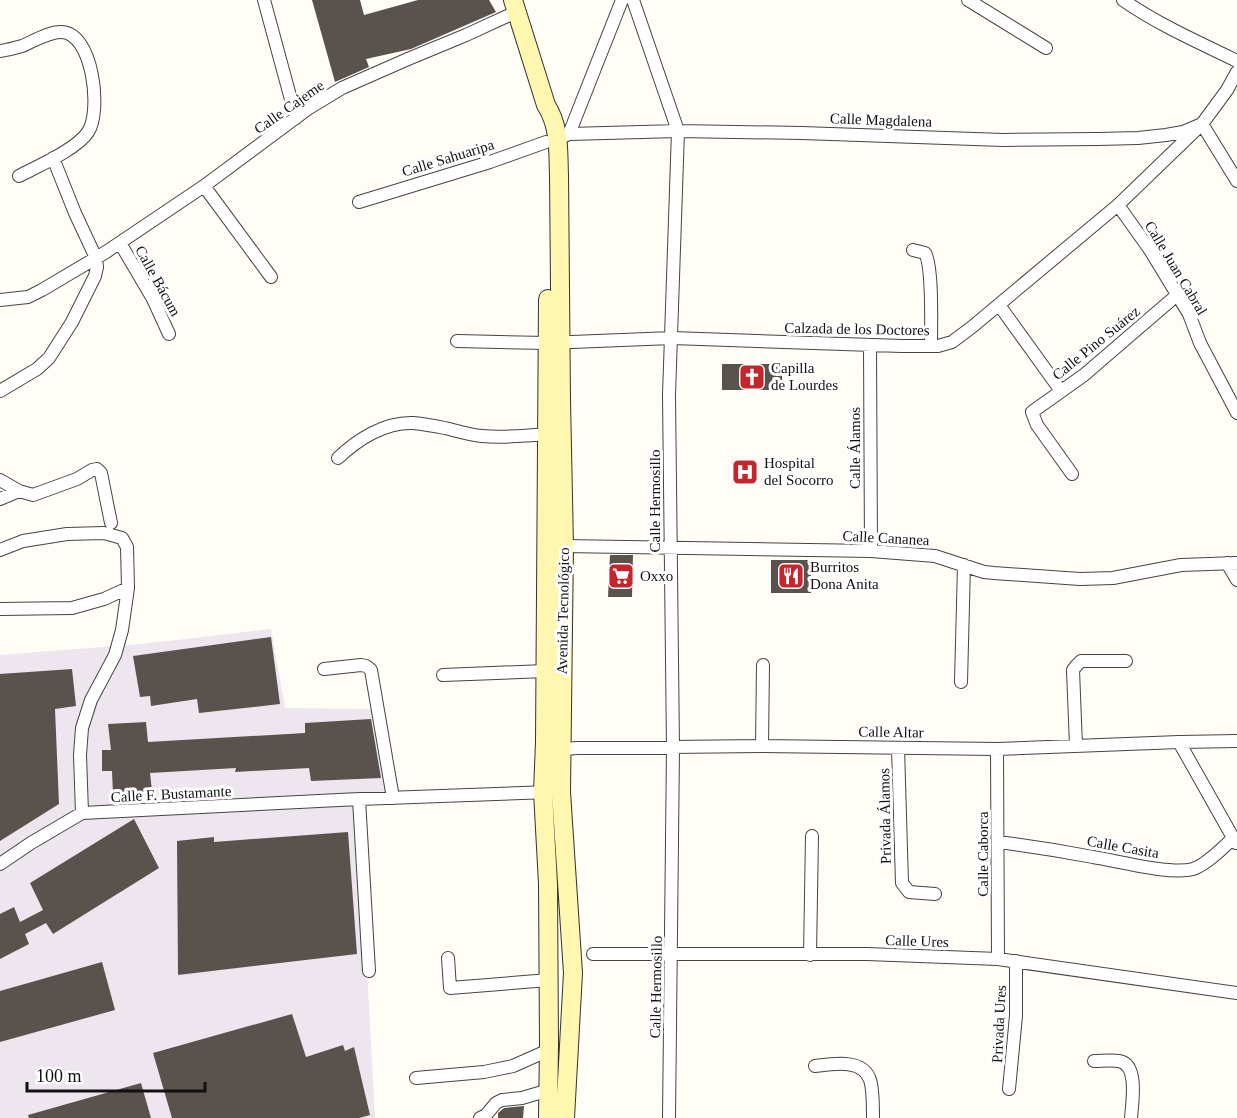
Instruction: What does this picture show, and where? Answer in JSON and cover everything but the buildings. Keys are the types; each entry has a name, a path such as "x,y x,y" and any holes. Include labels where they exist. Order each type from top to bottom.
{"main road":[{"name":"Avenida Tecnológico","path":"515,6 546,105 555,144 553,343 547,434 545,671 553,750"},
{"name":"Avenida Tecnológico","path":"548,1118 548,884 564,546 553,343"},
{"name":"Avenida Tecnológico","path":"552,792 573,973 565,1118"}],"street":[{"path":"264,0 296,118"},
{"path":"555,144 622,0"},
{"name":"Calle Hermosillo","path":"633,0 678,131 669,395 673,748 669,1118"},
{"path":"968,0 1046,48"},
{"path":"1123,0 1144,15 1179,34 1237,61"},
{"name":"Calle Cajeme","path":"0,300 28,297 42,291 96,258 204,186 309,108 342,88 466,35 515,6"},
{"path":"0,51 22,46 35,39 60,32 68,33 85,53 90,65 95,104 93,122 87,134 53,158 19,176"},
{"name":"Calzada de los Doctores","path":"457,341 553,343 672,339 932,346 951,342 999,305 1118,205 1202,124 1237,72"},
{"path":"1202,124 1237,181"},
{"name":"Calle Magdalena","path":"555,144 678,131 1003,140 1098,140 1166,135 1183,132 1202,124"},
{"name":"Calle Sahuaripa","path":"359,202 555,144"},
{"path":"0,391 37,369 49,358 72,322 95,276 96,258 53,158"},
{"path":"204,186 271,277"},
{"name":"Calle Juan Cabral","path":"1118,205 1150,250 1189,314 1200,343 1237,413"},
{"name":"Calle Bácum","path":"120,243 158,309 169,334"},
{"path":"913,250 925,253 928,259 932,346"},
{"name":"Calle Pino Suárez","path":"1072,474 1037,425 1032,412 1084,375 1177,295"},
{"path":"999,305 1061,391"},
{"name":"Calle Álamos","path":"870,345 871,551"},
{"path":"338,458 353,444 394,425 412,423 479,436 511,438 547,434"},
{"path":"0,480 33,495 97,469 101,473 111,523"},
{"path":"0,499 20,491"},
{"path":"0,550 23,541 67,534 104,533 122,538 127,547 128,588 122,630 115,655 91,700 82,728 80,754 82,813"},
{"name":"Calle Cananea","path":"564,546 871,551 935,556 984,572 1080,579 1113,578 1181,565 1232,563"},
{"path":"1232,563 1237,580"},
{"path":"961,682 964,565"},
{"path":"0,609 72,608 104,599 128,588"},
{"path":"1076,746 1072,670 1081,662 1126,661"},
{"path":"324,669 361,664 371,670 393,798"},
{"path":"762,746 763,665"},
{"path":"443,675 545,671"},
{"name":"Calle Altar","path":"553,750 762,746 997,749 1237,741"},
{"path":"1179,742 1235,841"},
{"name":"Privada Álamos","path":"898,747 902,883 909,892 935,894"},
{"name":"Calle Caborca","path":"997,749 998,959"},
{"name":"Calle F. Bustamante","path":"0,864 40,837 82,813 552,792"},
{"path":"359,799 369,971"},
{"path":"810,955 812,836"},
{"name":"Calle Casita","path":"998,842 1182,871 1196,868 1235,841"},
{"name":"Calle Ures","path":"593,954 867,954 998,959 1237,993"},
{"path":"448,958 450,988 549,980"},
{"name":"Privada Ures","path":"1009,1089 1016,1016 1016,961"},
{"path":"416,1078 494,1070 513,1066 549,1050"},
{"path":"1094,1061 1122,1061 1130,1068 1133,1078 1131,1118"},
{"path":"815,1066 856,1065 865,1071 870,1080 873,1118"},
{"path":"480,1118 502,1100 522,1098 549,1090"}],"shaded area":[{"path":"271,629 285,708 375,709 391,792 358,799 375,1118 0,1118 0,655 141,644"}],"place":[{"name":"Capilla de Lourdes","path":"752,377"},
{"name":"Hospital del Socorro","path":"745,472"},
{"name":"Oxxo","path":"621,576"},
{"name":"Burritos Dona Anita","path":"791,576"}]}
